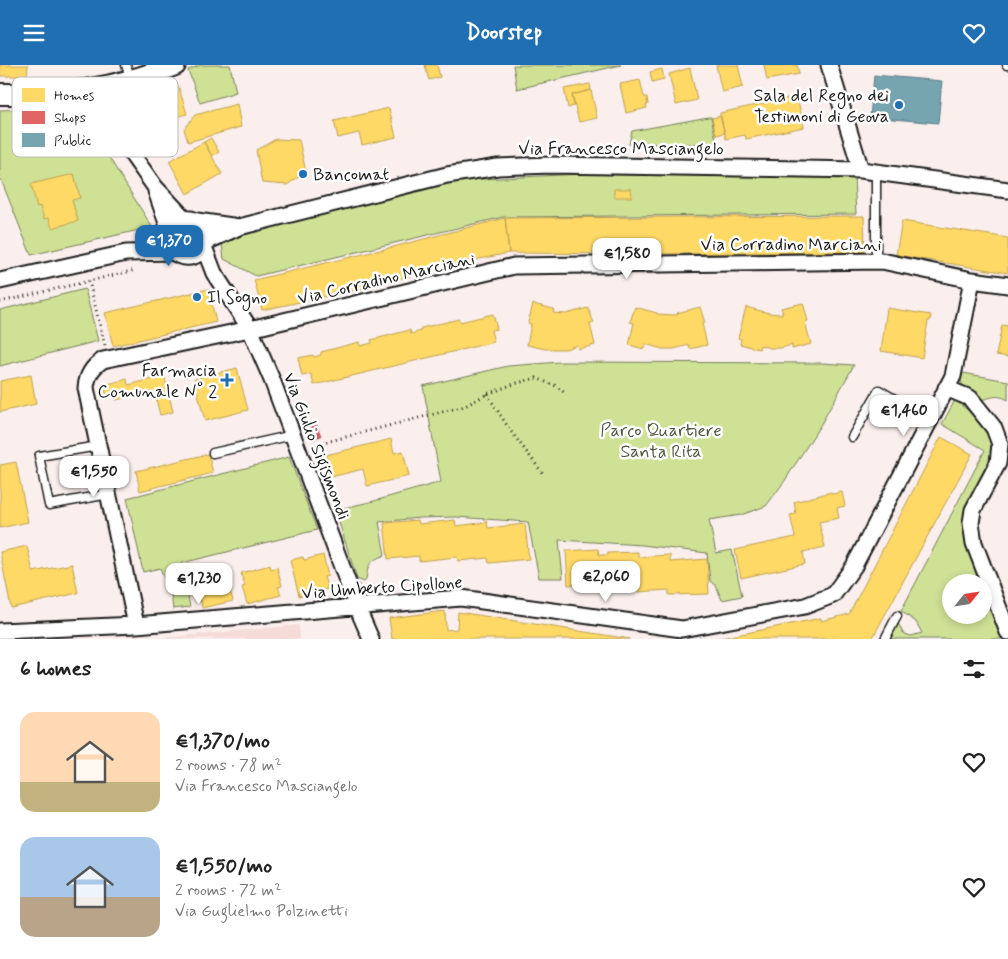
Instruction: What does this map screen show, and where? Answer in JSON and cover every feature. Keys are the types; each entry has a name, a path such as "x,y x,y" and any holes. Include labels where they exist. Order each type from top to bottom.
{"main road":[{"path":"128,72 175,65"}],"street":[{"path":"829,65 868,171"},
{"path":"126,253 196,255 205,245 205,230 155,187 134,157"},
{"name":"Via Francesco Masciangelo","path":"205,245 239,227 447,175 498,167 551,165 868,171 1008,190"},
{"path":"155,187 168,232 169,247 179,255"},
{"path":"0,281 126,253 168,232 178,220 190,219"},
{"name":"Via Francesco Masciangelo","path":"190,219 239,227"},
{"name":"Via Giulio Sigismondi","path":"205,245 214,273 250,329 272,380 357,607 371,639"},
{"name":"Via Giulio Sigismondi","path":"179,255 214,273"},
{"name":"Via Corradino Marciani","path":"108,359 250,329 514,266 882,261 972,281 1008,285"},
{"name":"Via Umberto Cipollone","path":"0,631 136,625 461,598 682,629 805,606 833,595 854,566 946,388 952,376 972,281"},
{"path":"108,359 96,365 86,379 86,387 136,625"},
{"path":"946,388 970,398 994,428 1000,444 998,463 973,510 971,523 974,543 1008,632"}],"lane":[{"path":"868,171 876,261"},
{"path":"852,437 879,390 919,413 929,421"},
{"path":"213,453 293,435"},
{"path":"98,446 38,456 49,505 108,494"},
{"path":"885,639 897,616"}],"path":[{"path":"0,302 140,269"},
{"path":"89,281 108,359"},
{"path":"299,451 330,441 465,406 487,394 514,383 536,378 556,386 565,393"},
{"path":"487,394 510,430 544,475"}],"shaded area":[{"path":"299,625 300,639 148,639 161,638"}],"green space":[{"path":"201,65 230,65 236,92 200,103 188,70"},
{"path":"513,65 621,65 517,89"},
{"path":"0,110 12,110 12,157 109,157 152,227 31,255 0,177"},
{"path":"711,117 717,144 629,144 632,131"},
{"path":"581,174 854,178 856,214 503,217 256,276 224,259 222,245 227,240 294,220 463,180"},
{"path":"85,289 98,341 0,366 0,310"},
{"name":"Parco Quartiere Santa Rita","path":"560,362 821,363 854,365 821,424 784,482 766,506 741,515 709,520 716,553 732,550 742,596 722,600 716,586 710,581 707,553 642,545 559,540 563,578 539,578 528,522 456,517 379,522 385,555 372,561 364,582 357,579 335,510 441,482 423,386 508,366"},
{"path":"963,373 1008,381 1008,400 998,397 980,399 974,397 963,388 961,380"},
{"path":"955,400 980,420 990,434 994,449 992,462 979,482 967,509 968,546 977,574 942,574 942,624 992,624 992,613 1002,639 890,639 896,619 903,633 911,636 922,633 916,622 901,611 985,450 942,424"},
{"path":"289,457 317,530 182,563 190,607 173,609 171,594 160,568 143,572 127,498"}],"building: Homes":[{"path":"0,65 28,65 27,76 0,76"},
{"path":"425,65 437,65 440,77 429,80"},
{"path":"716,65 738,65 743,87 722,92"},
{"path":"764,65 797,65 799,74 767,80"},
{"path":"690,68 697,100 676,105 669,74"},
{"path":"662,69 664,79 652,82 650,72"},
{"path":"640,80 644,97 647,97 647,108 626,113 620,84"},
{"path":"590,84 591,90 572,95 574,106 568,108 564,89"},
{"path":"178,85 187,114 178,117"},
{"path":"591,90 597,118 579,122 572,95"},
{"path":"797,96 804,127 746,139 745,135 726,139 720,113"},
{"path":"237,104 241,127 188,142 184,129 195,115"},
{"path":"389,108 396,137 362,145 359,133 338,138 334,121"},
{"path":"720,116 725,133 716,135 712,118"},
{"path":"211,138 219,152 212,156 204,142"},
{"path":"276,139 299,140 306,172 287,185 262,183 256,150"},
{"path":"204,142 222,174 187,194 169,161"},
{"path":"74,174 80,198 72,200 78,221 52,228 49,218 44,219 40,206 37,207 31,184"},
{"path":"614,189 631,189 632,197 614,197"},
{"path":"864,216 865,252 654,254 509,253 505,218"},
{"path":"505,218 509,253 460,263 352,291 262,310 254,280"},
{"path":"902,221 1008,238 1008,273 896,255"},
{"path":"208,289 216,322 113,346 105,313"},
{"path":"803,303 808,321 805,322 811,344 792,349 792,345 770,348 760,345 759,349 740,344 741,339 738,338 746,307 780,314 783,313 781,308"},
{"path":"533,304 554,309 553,313 566,314 588,308 594,323 590,324 595,345 578,349 577,345 566,349 545,349 527,345 531,324 528,323"},
{"path":"635,307 657,314 674,315 700,307 705,323 702,323 707,345 690,349 689,345 674,349 662,349 645,344 644,349 629,345 634,323 630,322"},
{"path":"887,308 931,315 930,321 928,321 922,358 881,351"},
{"path":"493,314 497,329 491,330 494,342 314,385 311,374 302,376 298,358 313,355 314,357 321,355 321,352 359,342 360,346 372,343 371,340 410,330 411,334 421,331 421,328 459,319 460,322"},
{"path":"1002,325 1008,326 1008,357 996,355"},
{"path":"237,368 248,410 205,421 194,379"},
{"path":"164,374 173,412 160,415 154,391 116,400 114,395 107,397 104,385 127,379 128,385 161,377 160,375"},
{"path":"31,375 36,404 0,412 0,381"},
{"path":"941,437 972,454 872,639 716,639 821,618 821,621 849,614"},
{"path":"391,439 394,453 403,451 409,476 367,486 363,469 331,477 326,455"},
{"path":"208,454 213,473 140,491 136,471"},
{"path":"16,462 28,522 0,528 0,465"},
{"path":"831,492 832,494 842,492 845,506 837,508 839,518 819,522 825,547 803,552 805,564 741,578 735,550 795,537 790,515 796,514 794,502"},
{"path":"418,520 419,524 455,520 456,526 487,522 488,528 525,524 529,559 489,563 488,558 458,561 457,557 419,561 419,556 388,559 384,523"},
{"path":"27,546 33,572 72,564 78,593 11,608 0,552"},
{"path":"598,549 599,555 638,552 638,557 670,555 670,562 707,559 709,594 669,595 669,590 638,592 638,587 600,589 599,584 568,585 566,551"},
{"path":"323,555 328,576 324,577 328,589 317,591 318,593 311,595 310,593 299,596 290,560 303,557 304,560"},
{"path":"270,565 271,569 277,567 282,586 278,587 281,595 247,604 242,587 245,586 241,573"},
{"path":"228,569 231,581 228,582 233,601 202,608 199,591 196,592 193,576"},
{"path":"445,611 446,630 457,629 458,612 630,639 392,639 389,618"}],"building: Shops":[{"path":"316,423 321,436 312,439 308,426"}],"building: Public":[{"path":"874,75 942,81 938,123 870,117"}],"place":[{"name":"Sala del Regno dei Testimoni di Geova","path":"899,105"},
{"name":"Bancomat","path":"303,174"},
{"name":"Il Sogno","path":"197,297"},
{"name":"Farmacia Comunale N° 2","path":"227,380"}]}
